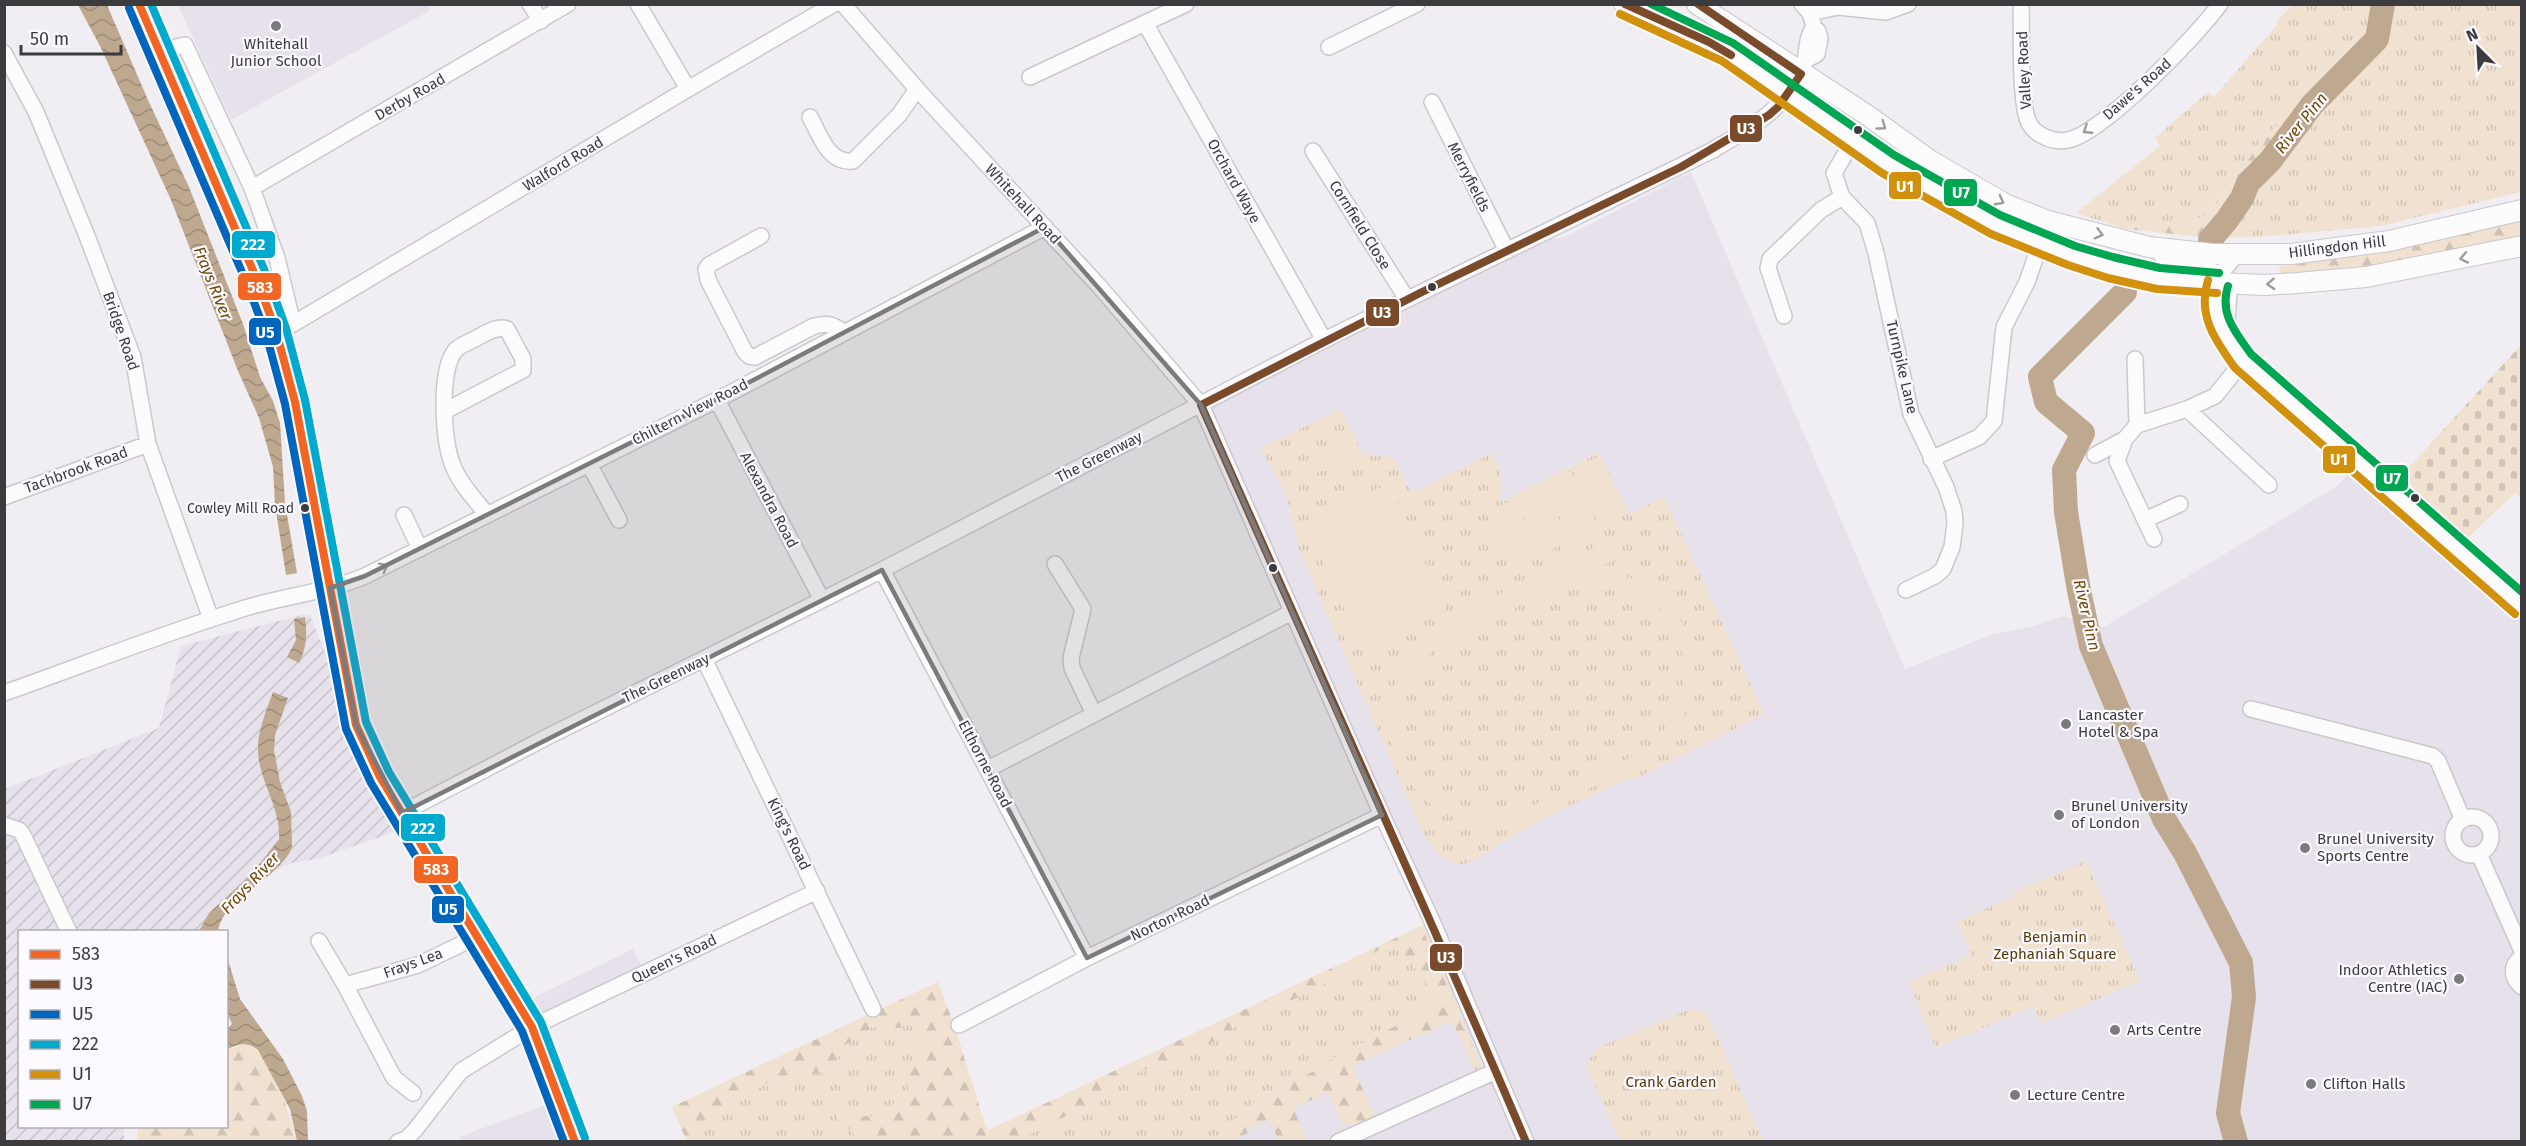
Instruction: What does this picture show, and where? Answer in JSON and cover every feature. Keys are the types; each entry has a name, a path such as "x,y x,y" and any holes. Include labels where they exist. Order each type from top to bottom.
{"main road":[{"path":"140,4 256,280 284,328 295,402 314,592 356,725 380,777 532,1028 575,1142"},
{"name":"Hillingdon Hill","path":"1624,4 1708,42 1789,93 1853,141 1928,187 2041,244 2118,270 2153,278 2265,285 2366,277 2522,246"},
{"name":"Hillingdon Hill","path":"1697,4 1804,67 1931,161 2005,204 2048,221 2150,247 2236,255 2291,254 2389,241 2522,210"}],"street":[{"path":"530,4 541,21"},
{"name":"Derby Road","path":"252,188 568,4"},
{"path":"638,4 688,89"},
{"name":"Walford Road","path":"284,328 834,4"},
{"name":"Whitehall Road","path":"843,4 916,88 1099,286 1201,405 1382,815 1429,912 1526,1142"},
{"path":"1030,77 1186,4"},
{"path":"1329,47 1417,4"},
{"path":"1804,67 1810,32 1809,15 1838,7 1886,12 1908,4"},
{"name":"Valley Road","path":"2021,4 2025,109 2029,122 2037,132"},
{"name":"Dawe's Road","path":"2037,132 2053,141 2068,140 2099,122 2139,90 2176,55 2220,4"},
{"name":"Orchard Waye","path":"1145,23 1324,340"},
{"path":"159,51 184,45 252,188 277,258 284,328"},
{"name":"Bridge Road","path":"4,53 36,112 133,357 148,444 212,619"},
{"name":"The Greenway","path":"402,813 882,570 1324,340 1713,150 1769,115 1789,93 1804,67"},
{"path":"810,117 831,154 841,160 853,161 899,115 916,88"},
{"name":"Merryfields","path":"1432,102 1507,251"},
{"path":"1784,316 1768,268 1770,259 1821,210 1842,197 1834,173 1853,141"},
{"name":"Cornfield Close","path":"1313,151 1407,299"},
{"name":"Turnpike Lane","path":"1842,197 1867,223 1911,414 1948,493 1954,511 1952,547 1943,569 1935,576 1906,590"},
{"path":"1931,459 1979,437 1994,421 2004,327 2027,282 2048,221"},
{"name":"Chiltern View Road","path":"314,592 365,576 420,549 717,400 1045,227"},
{"path":"761,236 709,265 706,269 708,280 745,352 755,357 814,327 825,324 835,326 843,332"},
{"path":"2150,247 2163,256 2207,268 2214,272 2218,283"},
{"path":"2236,255 2221,273 2214,301 2226,336 2243,361 2522,606"},
{"path":"445,411 523,370 523,359 507,329 498,328 456,349 446,376 445,411 447,445 452,464 464,485 487,515"},
{"path":"2135,359 2137,425"},
{"path":"2154,539 2117,461 2125,439 2137,425 2187,409 2215,396 2243,361"},
{"name":"Alexandra Road","path":"717,400 822,600"},
{"path":"2187,409 2269,485"},
{"path":"2095,454 2125,439"},
{"name":"Tachbrook Road","path":"4,497 148,444"},
{"path":"589,464 619,520"},
{"path":"2145,520 2180,504"},
{"path":"404,515 420,549"},
{"path":"1055,564 1083,609 1071,658 1072,668 1094,714"},
{"name":"Elthorne Road","path":"882,570 1087,958"},
{"path":"4,693 212,619 249,607 314,592"},
{"path":"988,769 1292,612"},
{"name":"King's Road","path":"704,659 873,1009"},
{"path":"2251,709 2433,756 2438,761 2463,820"},
{"name":"Norton Road","path":"959,1025 1087,958 1382,815"},
{"path":"2475,817 2489,827 2490,842 2479,854 2467,854 2455,843 2455,829 2463,820 2475,817"},
{"path":"4,825 19,830 23,836 68,930"},
{"path":"2479,854 2522,951"},
{"name":"Queen's Road","path":"398,1142 414,1130 462,1071 532,1028 817,891"},
{"name":"Frays Lea","path":"345,985 418,965 478,936"},
{"path":"319,941 394,1078 413,1093"},
{"path":"2522,957 2516,961 2512,971 2516,982 2522,987"},
{"path":"1338,1142 1496,1071"}],"highlighted area":[{"path":"1045,227 1201,405 1382,815 1087,958 882,570 402,813 356,725 330,588 365,576 700,408"}],"shaded area":[{"path":"178,5 428,5 431,10 231,120"},
{"name":"Brunel University of London","path":"1691,172 1905,669 1991,635 2030,627 2063,616 2104,627 2337,486 2360,462 2521,609 2521,1141 1218,1141 1247,1111 1469,1007 1201,405 1520,245 1565,237"},
{"path":"302,615 310,615 354,725 407,824 389,834 317,859 292,863 273,871 244,897 209,913 200,930 18,930 18,1128 124,1128 124,1141 5,1142 5,789 159,728 181,646"},
{"path":"633,949 644,972 533,1025 521,1004"},
{"path":"556,1101 571,1141 461,1142 459,1137"}],"green space":[{"path":"2292,5 2372,5 2368,28 2261,142 2210,213 2171,227 2126,229 2076,213 2160,146 2155,138 2208,92 2214,97"},
{"path":"2372,5 2381,5 2376,38 2311,105 2270,160 2247,183 2227,219 2211,238 2126,229 2171,227 2210,213 2261,142 2368,28"},
{"path":"2381,5 2521,5 2521,192 2381,226 2258,237 2211,238 2227,219 2247,183 2270,160 2312,105 2376,38"},
{"path":"2521,210 2521,246 2297,283 2278,270 2291,254"},
{"path":"2521,345 2521,499 2515,493 2457,548 2389,489"},
{"path":"1341,409 1362,453 1395,459 1411,493 1493,453 1502,481 1499,503 1599,453 1629,514 1664,497 1764,714 1639,777 1629,779 1551,815 1472,861 1462,864 1455,863 1442,856 1427,839 1420,826 1300,552 1287,497 1261,448"},
{"path":"1354,438 1361,453 1313,475 1307,460"},
{"path":"1599,456 1627,511 1599,525 1572,470"},
{"path":"1571,471 1598,526 1571,539 1543,484"},
{"path":"1389,483 1446,609 1363,650 1306,525"},
{"path":"1542,485 1570,540 1542,554 1514,499"},
{"path":"1513,499 1541,554 1513,568 1486,513"},
{"path":"1611,539 1620,557 1593,571 1635,579 1657,592 1672,607 1683,625 1690,645 1693,665 1688,707 1679,726 1660,750 1634,767 1542,813 1523,820 1492,826 1456,818 1433,805 1414,788 1400,767 1391,744 1389,719 1393,693 1408,664 1434,639 1430,629","holes":["1600,582 1623,586 1644,596 1665,615 1675,631 1684,669 1677,707 1669,724 1657,739 1638,753 1520,811 1492,815 1475,814 1454,807 1436,796 1421,782 1410,765 1402,745 1399,725 1401,704 1408,683 1417,668 1428,655 1443,644 1537,597 1578,583"]},
{"name":"Benjamin Zephaniah Square","path":"2086,861 2140,981 2042,1023 2033,1006 1936,1048 1909,982 1972,955 1957,921 2015,896 2014,892"},
{"path":"1432,921 1470,1007 1345,1063 1218,1141 687,1141 672,1107 938,982 987,1131"},
{"path":"1421,926 1482,1067 1475,1070 1452,1021 1352,1066 1375,1116 1354,1125 1342,1123 1328,1093 1293,1108 1306,1137 1304,1141 1279,1141 1269,1119 1246,1130 1248,1133 1230,1141 1211,1141 1249,1105 1316,1070 1341,1053 1434,1007 1437,997 1396,945 1385,947 1368,956 1317,989 1245,1021 1187,1057 1171,1060 1134,1074 1110,1093 1018,1141 854,1141 852,1130 836,1122 839,1114 844,1111 864,1116 878,1114 908,1092 907,1074 923,1036 921,1029 914,1024 899,1028 872,1027 836,1051 839,1059 848,1067 836,1078 825,1073 812,1074 808,1069 774,1079 702,1122 694,1132 697,1141 687,1141 672,1107 938,982 987,1131"},
{"name":"Crank Garden","path":"1696,1010 1707,1014 1763,1141 1620,1141 1586,1065 1599,1047 1686,1011"},
{"path":"244,1044 254,1048 263,1057 285,1101 297,1141 137,1142 138,1128 228,1128 228,1050"}],"water":[{"name":"Frays River","path":"78,5 107,5 189,187 243,324 260,377 273,401 280,423 285,503 297,573 286,575 275,505 273,467 259,418 238,371 171,200 100,46"},
{"path":"305,617 306,640 299,663 287,657 296,640 294,619"},
{"name":"Frays River","path":"273,692 288,698 275,735 274,750 280,782 291,812 292,848 275,870 230,908 222,919 218,930 200,930 209,913 250,876 279,839 277,816 259,762 258,744 265,713"},
{"path":"228,960 240,999 283,1059 302,1096 307,1111 308,1141 297,1141 290,1109 258,1050 243,1044 228,1050 228,1028 232,1024 228,1014"}],"waterway":[{"name":"River Pinn","path":"2210,240 2242,198 2248,183 2270,161 2312,105 2377,39 2383,4"},
{"name":"River Pinn","path":"2125,292 2040,377 2046,402 2083,433 2064,470 2066,512 2091,646 2164,819 2185,853 2241,963 2244,997 2228,1113 2236,1142"}],"transit line":[{"name":"583","path":"139,4 257,280 276,331 295,402 356,725 380,777 532,1027 575,1142"},
{"name":"222","path":"151,4 267,276 286,328 305,400 366,722 389,772 541,1022 585,1138"},
{"name":"U3","path":"1625,4 1709,42 1731,55"},
{"name":"U7","path":"1651,4 1733,43 1894,155 2000,215 2075,246 2113,257 2160,268 2219,273"},
{"name":"U3","path":"1201,405 1422,292 1681,167 1769,115 1778,107 1801,74 1698,4"},
{"name":"U5","path":"129,8 247,284 266,334 285,404 346,729 371,783 522,1031 564,1142"},
{"name":"U1","path":"1620,14 1722,61 1882,173 1991,234 2068,265 2108,278 2157,289 2217,293"},
{"name":"U1","path":"2208,280 2205,293 2206,316 2215,337 2235,368 2515,614"},
{"name":"U7","path":"2228,286 2226,305 2230,323 2251,354 2522,592"},
{"name":"U3","path":"1201,405 1406,865 1526,1142"}],"place":[{"name":"Whitehall Junior School","path":"276,26"},
{"name":"Cowley Mill Road","path":"305,508"},
{"name":"Lancaster Hotel & Spa","path":"2066,724"},
{"name":"Brunel University of London","path":"2059,815"},
{"name":"Brunel University Sports Centre","path":"2305,848"},
{"name":"Indoor Athletics Centre (IAC)","path":"2459,979"},
{"name":"Arts Centre","path":"2115,1030"},
{"name":"Clifton Halls","path":"2311,1084"},
{"name":"Lecture Centre","path":"2015,1095"}]}
